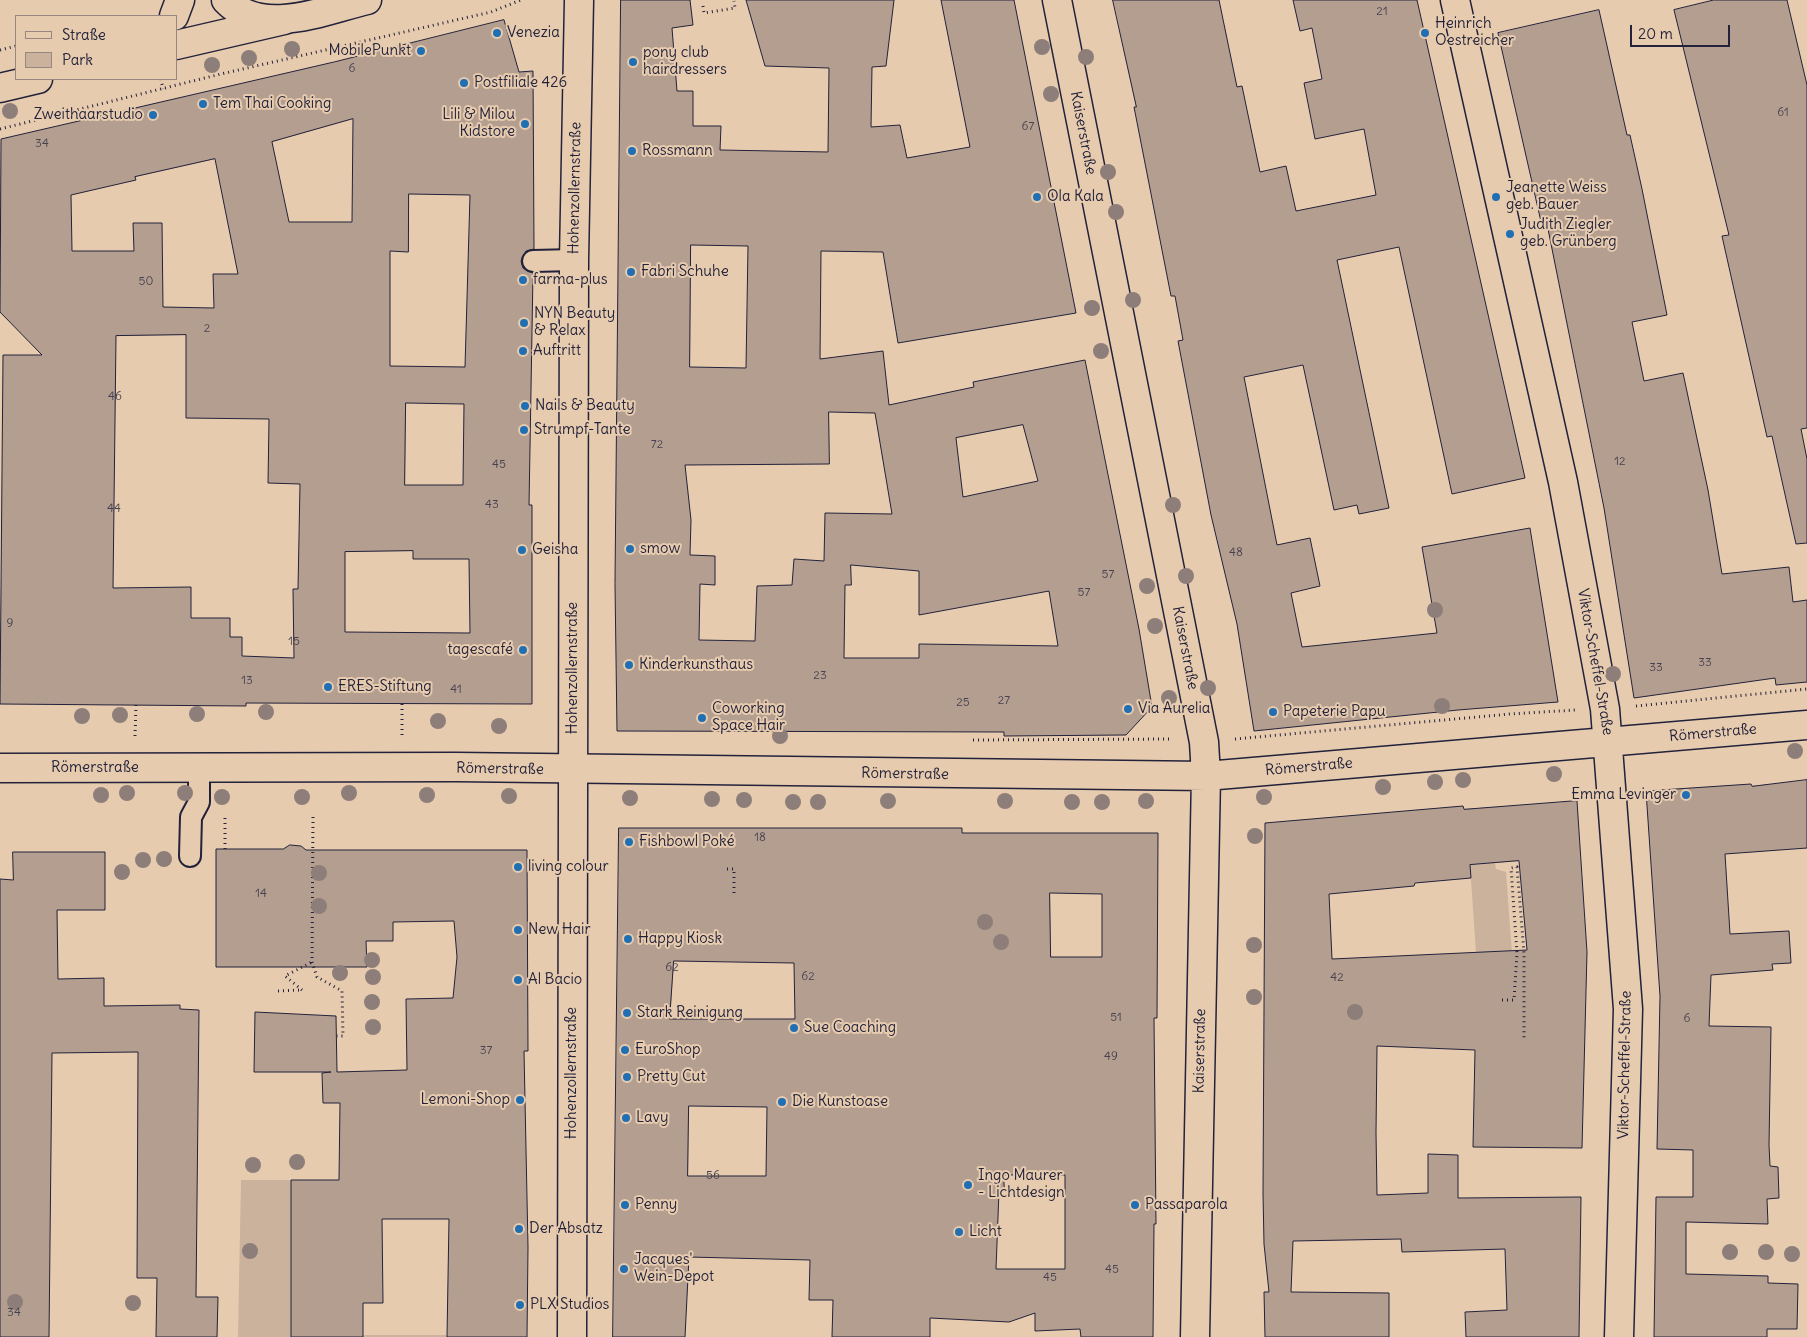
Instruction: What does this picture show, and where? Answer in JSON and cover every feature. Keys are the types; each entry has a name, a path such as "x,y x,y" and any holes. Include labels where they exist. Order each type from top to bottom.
{"street":[{"path":"174,15 180,0"},
{"path":"226,0 249,17 267,21 286,20"},
{"path":"178,45 367,0"},
{"name":"Hohenzollernstraße","path":"572,1337 574,260 579,0"},
{"name":"Kaiserstraße","path":"1057,0 1204,742 1206,776 1195,1337"},
{"name":"Viktor-Scheffel-Straße","path":"1455,0 1563,482 1605,709 1609,741 1628,1009 1619,1337"},
{"path":"0,88 34,80"},
{"name":"Römerstraße","path":"0,768 456,767 572,770 1206,776 1807,725"}],"lane":[{"path":"534,261 574,260"},
{"path":"190,856 191,817 199,802 200,768"}],"path":[{"path":"0,129 491,12 521,0"},
{"path":"704,6 704,14 735,8 734,1"},
{"path":"0,50 15,46"},
{"path":"161,80 163,89"},
{"path":"968,740 1161,738 1204,742 1510,714 1605,709 1807,689"},
{"path":"402,704 402,737"},
{"path":"135,736 136,705"},
{"path":"126,736 143,736"},
{"path":"393,737 411,737"},
{"path":"225,817 225,849"},
{"path":"313,817 312,962 317,977 342,991 343,1036 337,1036"},
{"path":"1502,1000 1514,1000 1517,953 1511,868 1517,867 1524,953 1524,1040"},
{"path":"727,869 734,869 734,897"},
{"path":"278,991 302,990 286,976 312,962"}],"green space":[{"path":"1495,863 1496,869 1506,872 1512,954 1476,953 1470,865"},
{"path":"241,1180 291,1180 291,1337 238,1337"},
{"path":"363,1335 447,1335 447,1337 363,1337"}],"building":[{"path":"621,0 690,0 693,25 672,28 677,91 693,91 693,126 721,126 720,150 828,152 829,68 765,66 746,0 894,0 886,66 872,67 871,127 900,125 907,158 970,147 941,0 1014,0 1076,313 898,343 883,252 821,251 820,359 883,351 889,405 974,387 973,382 1085,360 1139,629 1152,707 1126,735 1004,736 1004,732 617,731 615,584","holes":["691,245 748,246 746,368 690,367","829,412 875,413 892,514 825,513 824,561 794,559 792,585 757,586 755,641 699,640 700,584 715,585 715,556 690,555 691,520 685,465 829,464","1023,425 1038,481 963,497 956,438","851,565 919,571 919,615 1049,591 1058,646 919,644 919,658 844,658 845,585 851,585"]},
{"path":"1113,0 1219,0 1237,87 1242,86 1260,172 1286,166 1296,211 1376,195 1364,129 1315,139 1304,83 1322,79 1312,28 1300,31 1293,0 1417,0 1525,478 1452,494 1399,247 1337,260 1389,508 1359,514 1357,505 1334,510 1303,365 1244,377 1277,545 1310,538 1320,586 1291,593 1302,647 1437,633 1422,547 1530,528 1558,702 1458,710 1254,731 1237,624 1211,515 1178,341 1183,340 1175,296 1171,296 1134,107 1136,107"},
{"path":"1714,0 1787,0 1807,85 1807,428 1801,429 1807,459 1807,543 1796,544 1772,436 1767,437 1722,236 1729,235 1674,10"},
{"path":"1599,10 1627,135 1630,135 1667,315 1632,322 1644,381 1683,373 1708,490 1722,574 1789,567 1793,602 1807,600 1807,682 1776,685 1775,678 1634,698 1604,508 1547,224 1542,226 1498,33"},
{"path":"504,20 519,72 533,71 534,249 526,251 521,261 523,268 533,273 529,505 532,505 532,704 246,703 246,706 0,704 3,355 42,355 0,312 1,139 334,62","holes":["353,119 352,222 289,222 272,142","215,159 238,274 213,274 214,308 163,307 162,223 133,223 134,251 72,251 71,195 136,180 135,177","409,194 470,195 465,367 390,366 390,251 408,252","186,335 186,418 269,419 268,483 300,484 298,589 293,589 294,658 242,656 242,637 230,637 230,618 191,618 191,587 113,588 116,336","406,403 464,404 463,485 405,485","413,551 413,559 469,559 470,633 345,632 345,552"]},
{"path":"1807,780 1807,848 1725,854 1730,934 1789,931 1791,963 1772,964 1773,970 1711,975 1709,1026 1771,1027 1769,1145 1770,1166 1778,1167 1779,1198 1767,1199 1768,1224 1686,1222 1686,1274 1768,1276 1768,1283 1798,1284 1797,1329 1767,1329 1767,1337 1654,1337 1656,1197 1693,1197 1693,1150 1657,1149 1660,996 1646,791 1751,784 1752,786"},
{"path":"1577,801 1587,952 1582,1148 1473,1147 1475,1050 1377,1046 1377,1195 1428,1193 1428,1154 1458,1155 1458,1198 1581,1197 1579,1337 1466,1337 1465,1312 1507,1310 1505,1249 1402,1252 1401,1239 1293,1241 1291,1292 1389,1293 1389,1337 1265,1337 1264,1292 1269,1292 1264,1244 1263,1193 1265,823 1463,806 1464,809","holes":["1519,861 1527,950 1332,959 1329,894 1414,886 1415,883 1471,878 1470,865"]},
{"path":"619,828 962,828 962,833 1158,833 1157,1018 1154,1018 1156,1224 1154,1224 1153,1337 1081,1337 1080,1329 1035,1331 1035,1313 1009,1322 930,1318 930,1337 832,1337 833,1300 809,1300 810,1260 689,1257 685,1337 613,1337","holes":["1050,893 1102,894 1102,957 1051,957","674,961 794,963 795,1019 670,1019","689,1106 767,1107 766,1176 688,1176","1004,1175 1065,1175 1065,1269 996,1269 999,1191 1004,1191"]},
{"path":"290,845 301,846 306,850 527,850 528,1051 524,1051 528,1247 527,1337 447,1337 449,1219 382,1219 383,1303 363,1303 363,1337 291,1337 291,1180 339,1180 340,1103 323,1103 322,1073 331,1072 254,1072 255,1012 336,1016 337,1072 407,1070 406,999 453,998 457,957 454,921 393,922 393,941 366,941 367,967 216,967 216,849 283,849"},
{"path":"13,852 105,852 105,910 57,910 58,979 104,978 104,1006 180,1005 180,1009 199,1010 196,1297 218,1297 217,1337 156,1337 157,1278 137,1278 138,1052 52,1053 49,1337 0,1337 0,879 13,880"}],"place":[{"name":"Venezia","path":"497,33"},
{"name":"Heinrich Oestreicher","path":"1425,33"},
{"name":"MobilePunkt","path":"421,51"},
{"name":"pony club hairdressers","path":"633,62"},
{"name":"Postfiliale 426","path":"464,83"},
{"name":"Tem Thai Cooking","path":"203,104"},
{"name":"Zweithaarstudio","path":"153,115"},
{"name":"Lili & Milou Kidstore","path":"525,124"},
{"name":"Rossmann","path":"632,151"},
{"name":"Ola Kala","path":"1037,197"},
{"name":"Jeanette Weiss geb. Bauer","path":"1496,197"},
{"name":"Judith Ziegler geb. Grünberg","path":"1510,234"},
{"name":"Fabri Schuhe","path":"631,272"},
{"name":"farma-plus","path":"523,280"},
{"name":"NYN Beauty & Relax","path":"524,323"},
{"name":"Auftritt","path":"523,351"},
{"name":"Nails & Beauty","path":"525,406"},
{"name":"Strumpf-Tante","path":"524,430"},
{"name":"smow","path":"630,549"},
{"name":"Geisha","path":"522,550"},
{"name":"tagescafé","path":"523,650"},
{"name":"Kinderkunsthaus","path":"629,665"},
{"name":"ERES-Stiftung","path":"328,687"},
{"name":"Via Aurelia","path":"1128,709"},
{"name":"Papeterie Papu","path":"1273,712"},
{"name":"Coworking Space Hair","path":"702,718"},
{"name":"Emma Levinger","path":"1686,795"},
{"name":"Fishbowl Poké","path":"629,842"},
{"name":"living colour","path":"518,867"},
{"name":"New Hair","path":"518,930"},
{"name":"Happy Kiosk","path":"628,939"},
{"name":"Al Bacio","path":"518,980"},
{"name":"Stark Reinigung","path":"627,1013"},
{"name":"Sue Coaching","path":"794,1028"},
{"name":"EuroShop","path":"625,1050"},
{"name":"Pretty Cut","path":"627,1077"},
{"name":"Lemoni-Shop","path":"520,1100"},
{"name":"Die Kunstoase","path":"782,1102"},
{"name":"Lavy","path":"626,1118"},
{"name":"Ingo Maurer - Lichtdesign","path":"968,1185"},
{"name":"Penny","path":"625,1205"},
{"name":"Passaparola","path":"1135,1205"},
{"name":"Der Absatz","path":"519,1229"},
{"name":"Licht","path":"959,1232"},
{"name":"Jacques' Wein-Depot","path":"624,1269"},
{"name":"PLX Studios","path":"520,1305"}]}
